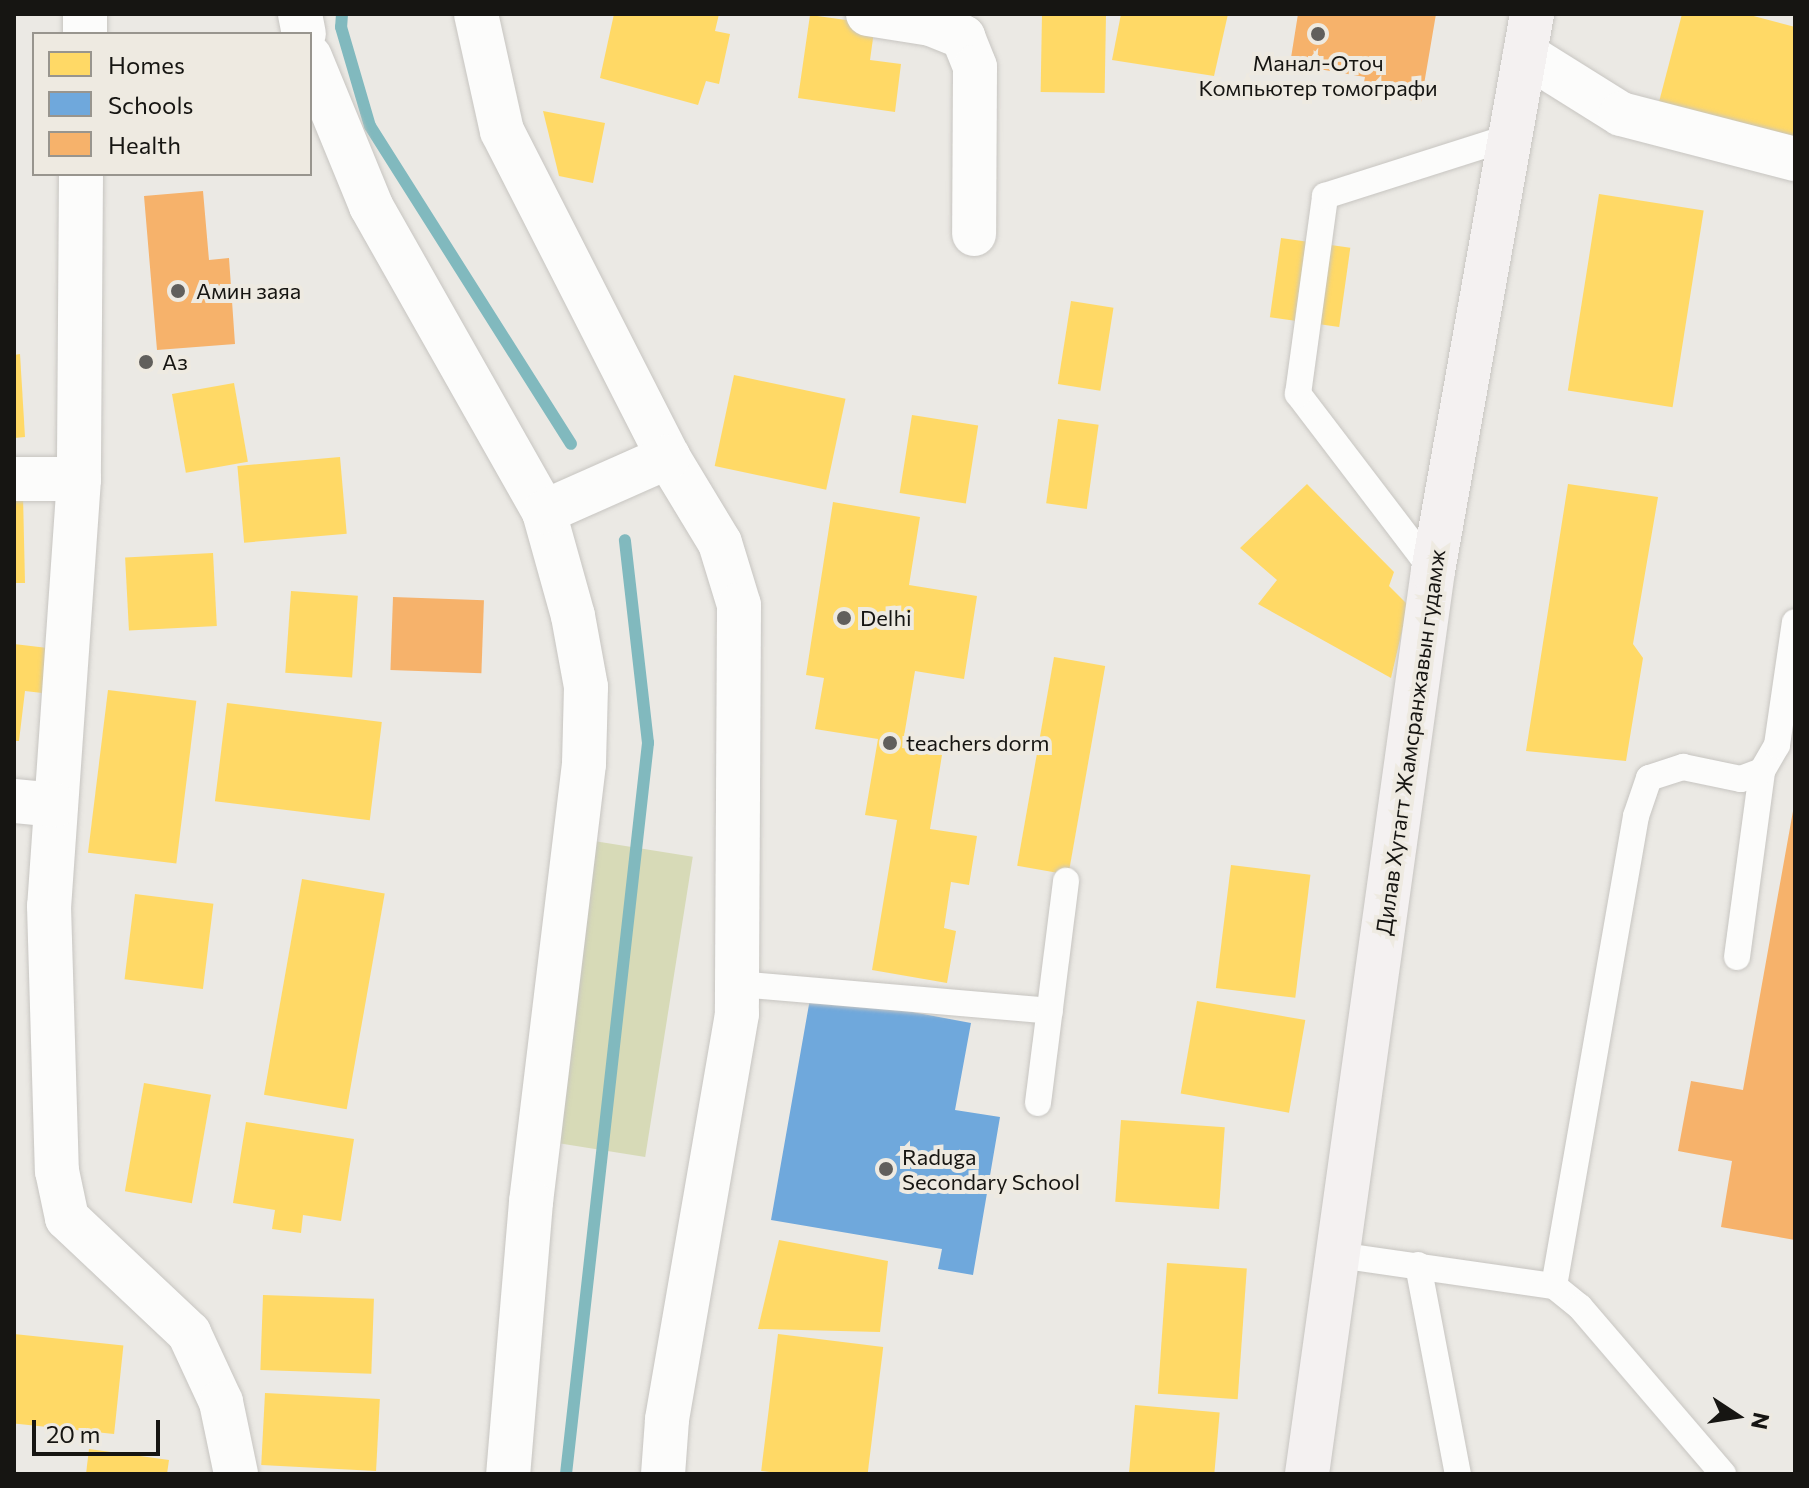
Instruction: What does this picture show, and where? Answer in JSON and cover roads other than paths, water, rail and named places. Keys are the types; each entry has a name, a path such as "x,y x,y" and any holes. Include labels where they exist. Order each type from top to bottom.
{"main road":[{"name":"Дилав Хутагт Жамсранжавын гудамж","path":"1307,1474 1433,571 1528,34"}],"street":[{"path":"476,14 502,131 668,457 720,543 739,605 737,1014 667,1420 663,1474"},
{"path":"868,14 931,24 963,37 975,67 974,234"},
{"path":"1528,34 1621,114 1795,159"},
{"path":"312,62 371,206 544,512 586,687 584,764 531,1202 508,1474"},
{"path":"81,176 79,479 35,803 49,906 57,1171 67,1218 189,1333 221,1402 236,1474"},
{"path":"544,512 668,457"},
{"path":"14,479 79,479"}],"lane":[{"path":"1433,571 1298,394 1325,196 1510,137"},
{"path":"1737,957 1762,771 1777,745 1795,622"},
{"path":"1554,1286 1636,816 1649,778 1683,767 1741,779 1762,771"},
{"path":"1038,1103 1066,881"},
{"path":"738,984 1050,1011"},
{"path":"1338,1255 1554,1286 1589,1318 1723,1474"},
{"path":"1418,1265 1458,1474"}],"waterway":[{"path":"342,14 341,27 370,126 571,444"},
{"path":"566,1474 648,743 625,540"}],"place":[{"name":"Манал-Оточ Компьютер томографи","path":"1318,34"},
{"name":"Амин заяа","path":"178,291"},
{"name":"Аз","path":"146,362"},
{"name":"Delhi","path":"844,618"},
{"name":"teachers dorm","path":"890,743"},
{"name":"Raduga Secondary School","path":"886,1169"}]}
